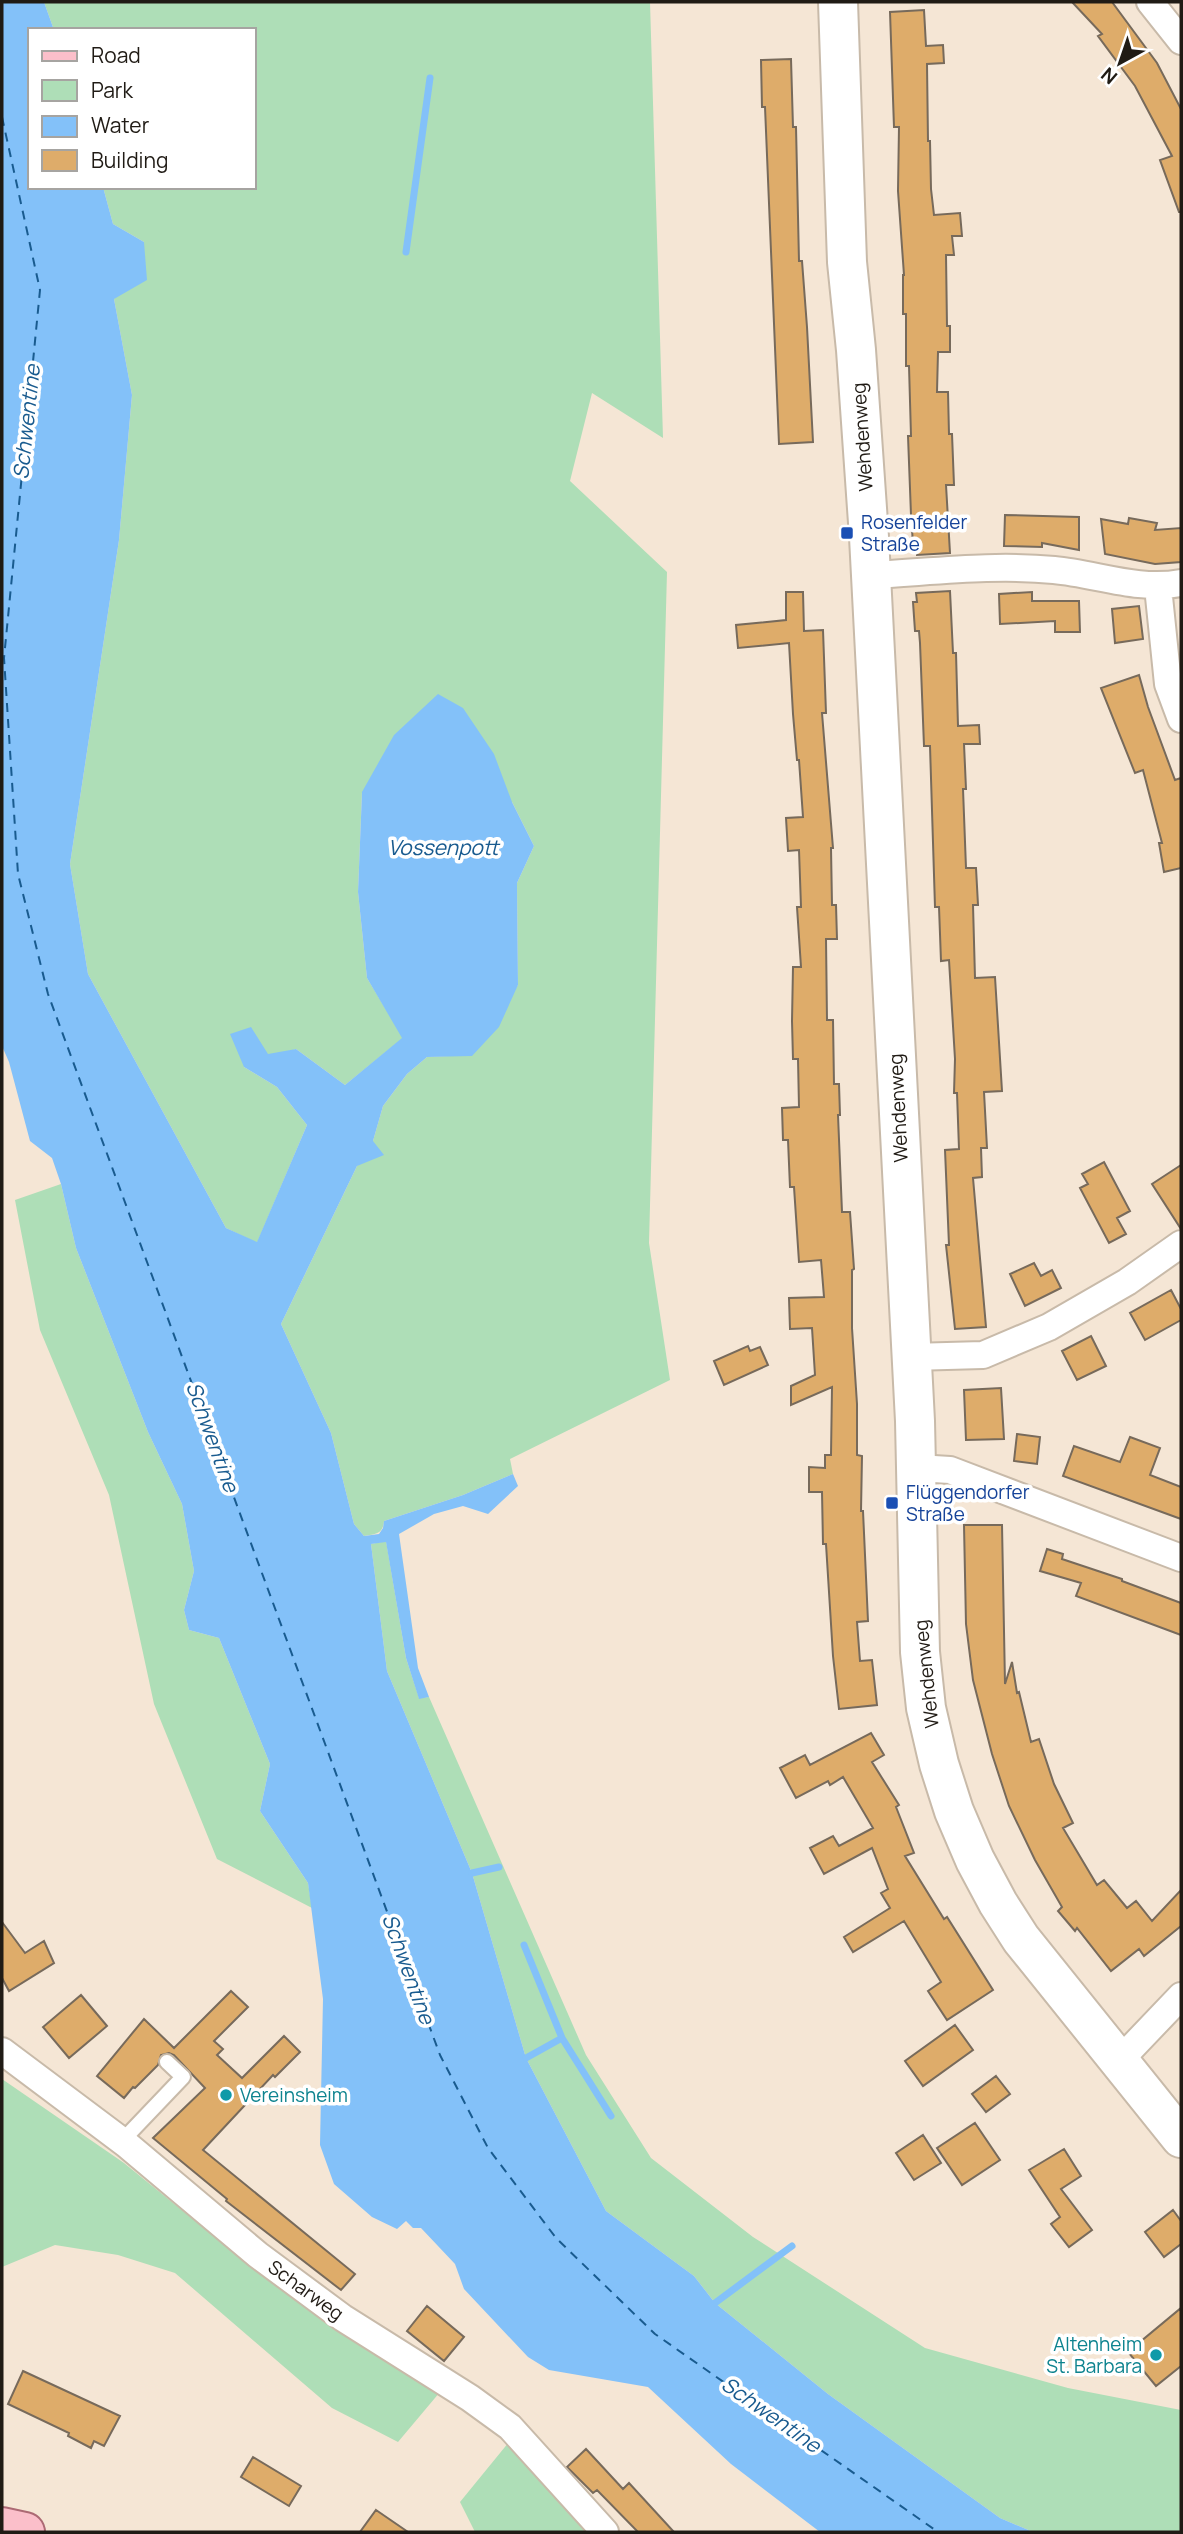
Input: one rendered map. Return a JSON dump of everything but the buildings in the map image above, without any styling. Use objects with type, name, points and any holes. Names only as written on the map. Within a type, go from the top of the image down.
[{"type":"main road","name":"Wehdenweg","points":[[838,2],[847,262],[860,401],[870,575],[917,1468],[920,1652],[926,1708],[939,1764],[954,1811],[975,1860],[998,1903],[1021,1939],[1181,2138]]},
{"type":"main road","points":[[2,2527],[24,2532]]},
{"type":"street","points":[[1150,2],[1181,41]]},
{"type":"street","points":[[870,575],[1000,569],[1053,570],[1170,585],[1168,684],[1181,719]]},
{"type":"street","points":[[911,1357],[983,1355],[1049,1327],[1127,1282],[1181,1244]]},
{"type":"street","points":[[917,1468],[950,1470],[1181,1558]]},
{"type":"street","points":[[1119,2061],[1181,1996]]},
{"type":"street","name":"Scharweg","points":[[2,2051],[122,2141],[258,2255],[322,2302],[510,2427],[605,2532]]},
{"type":"lane","points":[[122,2141],[183,2077],[167,2062]]},
{"type":"green space","points":[[44,2],[650,2],[663,438],[592,393],[570,481],[667,572],[649,1243],[670,1380],[510,1459],[513,1474],[463,1495],[384,1521],[380,1531],[372,1535],[364,1536],[354,1524],[331,1433],[281,1324],[357,1166],[373,1141],[383,1106],[407,1074],[427,1057],[472,1055],[518,985],[517,883],[534,846],[512,802],[362,792],[358,892],[367,978],[403,1038],[345,1085],[296,1049],[244,1067],[277,1087],[307,1125],[257,1243],[226,1228],[88,974],[70,864],[119,540],[132,395],[114,299],[144,242],[113,224],[104,189],[256,189],[256,28],[53,28]]},
{"type":"green space","points":[[61,1184],[76,1248],[148,1432],[182,1504],[194,1571],[184,1610],[189,1630],[219,1638],[270,1764],[260,1811],[308,1883],[312,1908],[217,1859],[154,1704],[109,1495],[40,1330],[15,1200]]},
{"type":"green space","points":[[386,1541],[406,1658],[419,1698],[429,1697],[586,2055],[651,2158],[753,2237],[925,2348],[1068,2388],[1181,2410],[1181,2532],[1033,2532],[1000,2518],[828,2394],[715,2303],[694,2276],[606,2211],[526,2058],[472,1873],[387,1671],[371,1544]]},
{"type":"green space","points":[[2,2079],[124,2163],[253,2268],[440,2392],[398,2442],[332,2408],[175,2273],[118,2255],[55,2245],[2,2267]]},
{"type":"green space","points":[[509,2442],[591,2532],[475,2532],[460,2502]]},
{"type":"water","points":[[2,2],[44,2],[53,28],[28,28],[28,189],[104,189],[113,224],[144,242],[147,280],[114,299],[132,395],[119,540],[70,864],[88,974],[226,1228],[257,1242],[307,1125],[277,1087],[244,1067],[230,1034],[251,1027],[268,1054],[296,1049],[345,1085],[402,1038],[367,978],[358,892],[362,792],[394,735],[438,694],[463,708],[494,754],[512,802],[534,846],[517,883],[518,985],[499,1027],[472,1056],[427,1057],[407,1074],[383,1106],[373,1141],[384,1155],[357,1166],[281,1324],[331,1433],[354,1524],[364,1536],[379,1534],[384,1521],[463,1495],[513,1474],[518,1486],[488,1514],[463,1506],[434,1514],[399,1534],[418,1668],[429,1697],[419,1699],[406,1658],[386,1542],[371,1544],[387,1671],[472,1873],[526,2058],[606,2211],[694,2276],[715,2303],[828,2394],[1000,2518],[1033,2532],[820,2532],[731,2464],[648,2387],[549,2370],[528,2357],[464,2289],[455,2264],[421,2228],[413,2228],[406,2221],[397,2229],[372,2217],[334,2184],[320,2145],[323,1999],[308,1883],[260,1811],[270,1764],[219,1638],[189,1630],[184,1610],[194,1571],[182,1504],[148,1432],[76,1248],[52,1158],[30,1141],[9,1062],[2,1046]]},
{"type":"waterway","points":[[406,252],[430,78]]},
{"type":"waterway","points":[[472,1873],[499,1867]]},
{"type":"waterway","points":[[524,1945],[562,2038],[611,2116]]},
{"type":"waterway","points":[[526,2058],[562,2038]]},
{"type":"waterway","points":[[715,2303],[792,2246]]},
{"type":"ferry route","points":[[2,117],[40,290],[4,658],[18,874],[48,994],[440,2055],[488,2148],[556,2238],[655,2334],[938,2532]]},
{"type":"place","name":"Rosenfelder Straße","points":[[847,533]]},
{"type":"place","name":"Flüggendorfer Straße","points":[[892,1503]]},
{"type":"place","name":"Vereinsheim","points":[[226,2095]]},
{"type":"place","name":"Altenheim St. Barbara","points":[[1156,2355]]},
{"type":"water label","name":"Schwentine","points":[[27,422]]},
{"type":"water label","name":"Vossenpott","points":[[443,848]]},
{"type":"water label","name":"Schwentine","points":[[212,1437]]},
{"type":"water label","name":"Schwentine","points":[[408,1969]]},
{"type":"water label","name":"Schwentine","points":[[771,2415]]}]
